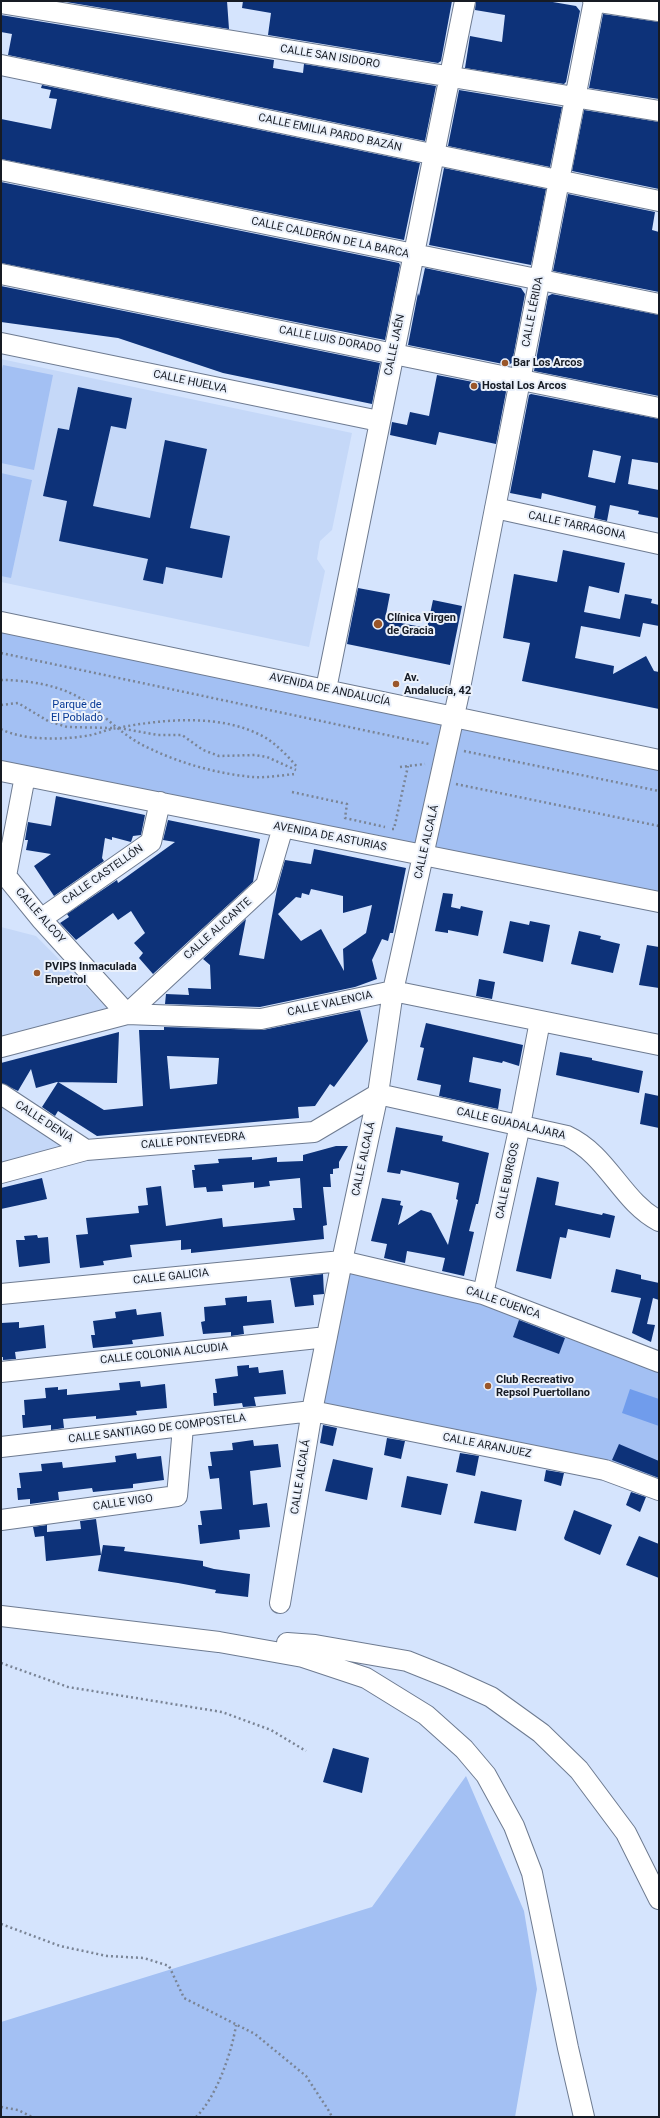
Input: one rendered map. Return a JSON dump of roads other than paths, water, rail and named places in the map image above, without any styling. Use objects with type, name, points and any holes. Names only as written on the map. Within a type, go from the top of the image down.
[{"type":"street","name":"CALLE JAÉN","points":[[326,689],[379,421],[450,77],[464,1]]},
{"type":"street","points":[[593,1],[659,11]]},
{"type":"street","name":"CALLE LÉRIDA","points":[[454,717],[576,98],[593,1]]},
{"type":"street","name":"CALLE SAN ISIDORO","points":[[1,3],[659,111]]},
{"type":"street","name":"CALLE EMILIA PARDO BAZÁN","points":[[1,66],[659,201]]},
{"type":"street","name":"CALLE CALDERÓN DE LA BARCA","points":[[1,170],[659,304]]},
{"type":"street","name":"CALLE LUIS DORADO","points":[[1,274],[520,378],[659,408]]},
{"type":"street","name":"CALLE HUELVA","points":[[1,343],[379,421]]},
{"type":"street","name":"CALLE TARRAGONA","points":[[495,508],[659,544]]},
{"type":"street","name":"AVENIDA DE ANDALUCÍA","points":[[1,622],[659,760]]},
{"type":"street","name":"CALLE ALCALÁ","points":[[280,1603],[312,1411],[342,1261],[378,1094],[393,991],[454,717]]},
{"type":"street","name":"AVENIDA DE ASTURIAS","points":[[1,771],[659,902]]},
{"type":"street","name":"CALLE ALCOY","points":[[25,776],[6,876],[42,919],[127,1014]]},
{"type":"street","name":"CALLE CASTELLÓN","points":[[42,919],[151,842],[160,802]]},
{"type":"street","name":"CALLE ALICANTE","points":[[127,1014],[165,977],[266,885],[283,827]]},
{"type":"street","name":"CALLE VALENCIA","points":[[1,1047],[127,1014],[261,1019],[393,991],[659,1045]]},
{"type":"street","name":"CALLE BURGOS","points":[[484,1294],[520,1125],[540,1021]]},
{"type":"street","name":"CALLE DENIA","points":[[1,1094],[86,1150]]},
{"type":"street","name":"CALLE GUADALAJARA","points":[[378,1094],[567,1136],[581,1142],[603,1162],[623,1190],[652,1218],[659,1221]]},
{"type":"street","name":"CALLE PONTEVEDRA","points":[[1,1173],[86,1150],[314,1132],[378,1094]]},
{"type":"street","name":"CALLE GALICIA","points":[[1,1294],[342,1261]]},
{"type":"street","name":"CALLE CUENCA","points":[[342,1261],[484,1294],[659,1362]]},
{"type":"street","name":"CALLE COLONIA ALCUDIA","points":[[1,1372],[327,1336]]},
{"type":"street","name":"CALLE SANTIAGO DE COMPOSTELA","points":[[1,1447],[312,1411]]},
{"type":"street","name":"CALLE ARANJUEZ","points":[[312,1411],[605,1470],[659,1490]]},
{"type":"street","name":"CALLE VIGO","points":[[1,1520],[177,1496],[182,1427]]},
{"type":"street","points":[[1,1616],[219,1642],[304,1657],[366,1678],[426,1715],[464,1749],[486,1775],[514,1826],[532,1873],[566,2041],[584,2117]]},
{"type":"street","points":[[219,1642],[263,1641],[315,1645],[407,1661],[447,1676],[491,1698],[542,1733],[579,1770],[626,1833],[659,1899]]},
{"type":"place","name":"Bar Los Arcos","points":[[505,363]]},
{"type":"place","name":"Hostal Los Arcos","points":[[474,386]]},
{"type":"place","name":"Clínica Virgen de Gracia","points":[[378,624]]},
{"type":"place","name":"Av. Andalucía, 42","points":[[396,684]]},
{"type":"place","name":"PVIPS Inmaculada Enpetrol","points":[[37,973]]},
{"type":"place","name":"Club Recreativo Repsol Puertollano","points":[[488,1386]]},
{"type":"park label","name":"Parque de El Poblado","points":[[77,711]]}]
